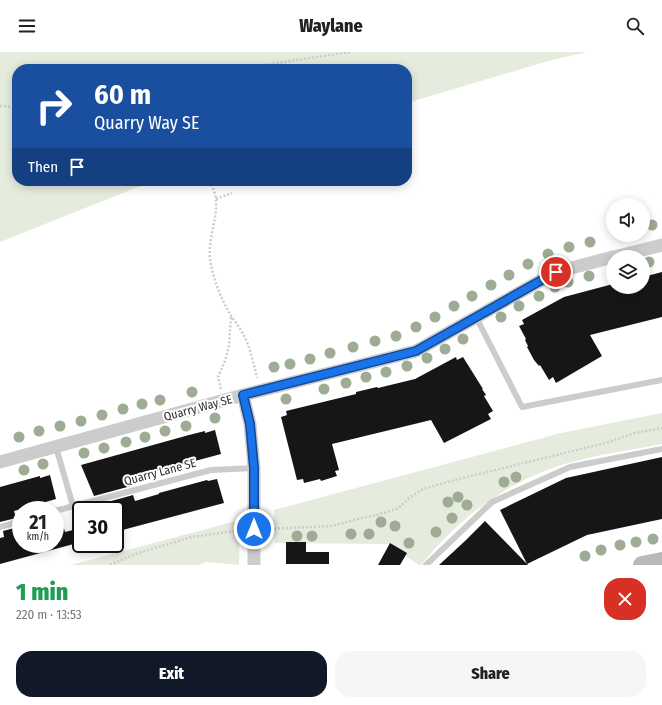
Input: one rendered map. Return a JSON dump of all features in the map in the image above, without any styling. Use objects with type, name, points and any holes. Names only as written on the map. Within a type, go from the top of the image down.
[{"type":"street","name":"Quarry Way SE","points":[[642,250],[662,245]]},
{"type":"street","name":"Quarry Way SE","points":[[0,462],[261,390],[416,351],[556,272],[606,259]]},
{"type":"street","points":[[243,395],[250,424],[254,468],[254,565]]},
{"type":"street","points":[[642,565],[662,561]]},
{"type":"lane","points":[[476,317],[522,407],[662,380]]},
{"type":"lane","points":[[56,447],[72,503]]},
{"type":"lane","points":[[426,565],[492,502],[570,467],[662,449]]},
{"type":"lane","name":"Quarry Lane SE","points":[[92,501],[211,470],[254,468]]},
{"type":"lane","points":[[0,527],[12,524]]},
{"type":"path","points":[[270,64],[350,52]]},
{"type":"path","points":[[0,106],[12,107]]},
{"type":"path","points":[[212,186],[216,199],[216,216],[210,243],[210,257],[213,273],[219,294],[248,345],[261,390]]},
{"type":"path","points":[[216,199],[232,193]]},
{"type":"path","points":[[224,400],[218,377],[225,361],[229,346],[231,316]]},
{"type":"path","points":[[110,565],[138,553],[192,537],[241,530],[332,526],[377,515],[399,508],[409,498],[423,489],[605,443],[635,433],[662,428]]},
{"type":"shaded area","points":[[0,52],[587,52],[548,61],[412,102],[412,64],[12,64],[12,186],[140,186],[0,242]]},
{"type":"shaded area","points":[[662,413],[662,444],[587,458],[562,465],[516,484],[475,511],[456,527],[421,565],[388,544],[275,543],[274,510],[561,433]]},
{"type":"shaded area","points":[[240,520],[239,565],[207,562],[198,565],[71,565],[116,553],[124,553],[124,551]]},
{"type":"building","points":[[662,272],[662,317],[590,335],[602,356],[556,383],[553,377],[549,380],[540,365],[539,366],[534,360],[527,347],[526,339],[519,326],[524,324],[522,320],[564,297],[606,286],[606,294],[650,294],[650,275]]},
{"type":"building","points":[[456,357],[457,360],[463,357],[483,389],[486,395],[484,396],[493,411],[488,414],[491,419],[444,443],[431,420],[332,444],[339,470],[335,471],[337,476],[321,481],[320,479],[304,483],[303,479],[297,480],[281,417],[287,415],[286,411],[356,394],[356,392],[415,379]]},
{"type":"building","points":[[215,430],[221,454],[129,479],[131,486],[94,496],[81,465],[189,435]]},
{"type":"building","points":[[662,457],[662,519],[587,535],[527,564],[500,510],[566,478]]},
{"type":"building","points":[[50,475],[56,499],[49,501],[12,501],[12,519],[0,522],[0,487],[40,476],[40,478]]},
{"type":"building","points":[[217,479],[224,503],[124,530],[124,501],[111,501],[133,495],[135,501],[159,493],[207,480]]},
{"type":"building","points":[[485,521],[528,565],[439,565],[465,541]]},
{"type":"building","points":[[64,528],[65,532],[72,530],[72,544],[64,547]]},
{"type":"building","points":[[12,529],[12,553],[40,553],[0,564],[0,538],[4,537],[3,531]]},
{"type":"building","points":[[286,542],[306,542],[306,552],[329,552],[329,564],[286,564]]},
{"type":"building","points":[[390,543],[407,553],[400,565],[378,565]]},
{"type":"route","points":[[254,529],[254,468],[250,424],[243,395],[416,351],[556,272]]}]
